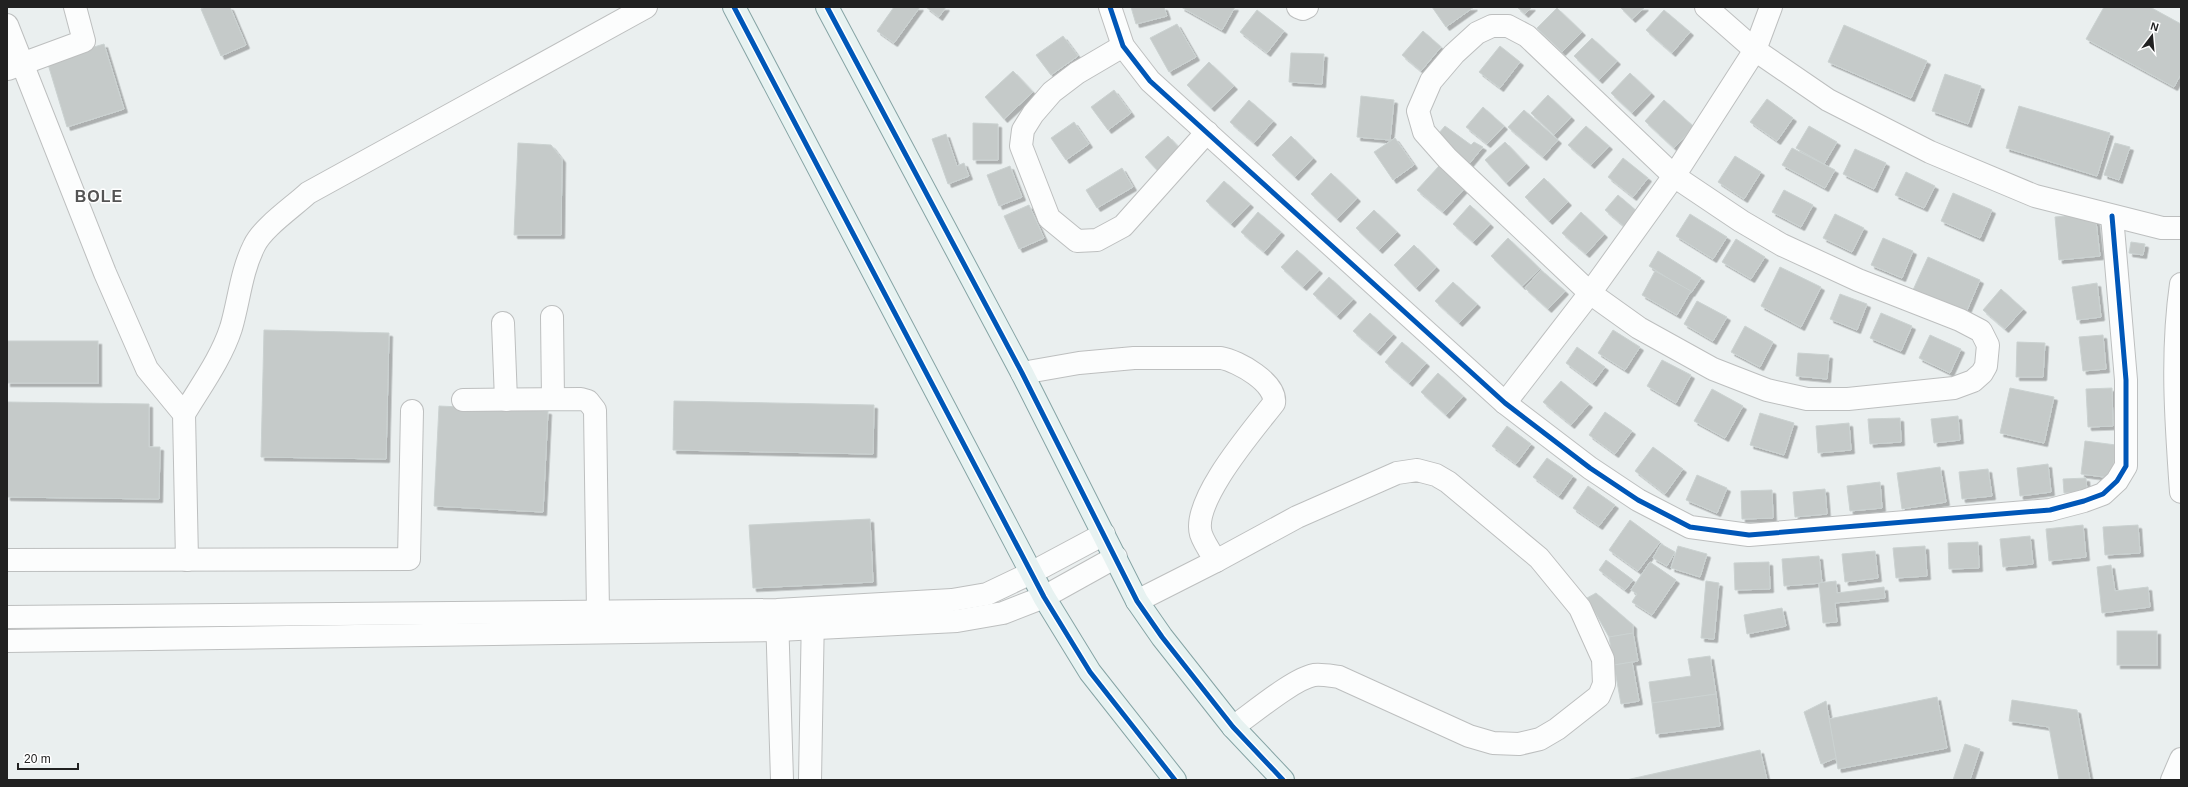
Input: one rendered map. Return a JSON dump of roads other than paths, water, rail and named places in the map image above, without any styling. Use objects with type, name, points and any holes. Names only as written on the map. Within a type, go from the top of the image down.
[{"type":"main road","points":[[734,7],[1044,597],[1090,672],[1175,780]]},
{"type":"main road","points":[[827,7],[1022,374],[1138,601],[1162,637],[1233,727],[1283,780]]},
{"type":"street","points":[[14,66],[84,41],[75,7]]},
{"type":"street","points":[[187,560],[184,414],[221,351],[231,329],[243,278],[254,245],[268,228],[308,193],[646,7]]},
{"type":"street","points":[[1110,7],[1123,46],[1150,81],[1505,403],[1590,468],[1638,500],[1690,527],[1749,534],[2050,510],[2084,501],[2103,494],[2117,481],[2126,466],[2126,380],[2112,216]]},
{"type":"street","points":[[1298,7],[1303,9],[1307,7]]},
{"type":"street","points":[[1706,7],[1755,50],[1828,100],[1930,152],[2035,196],[2162,228],[2181,228]]},
{"type":"street","points":[[1505,403],[1590,293],[1674,176],[1755,50],[1771,7]]},
{"type":"street","points":[[7,26],[14,66],[147,369],[184,414]]},
{"type":"street","points":[[1492,26],[1508,26],[1527,36],[1674,176],[1782,246],[1858,280],[1960,320],[1981,331],[1988,345],[1986,366],[1982,373],[1973,381],[1954,388],[1848,399],[1807,399],[1767,390],[1713,369],[1639,328],[1590,293],[1447,158],[1424,132],[1418,111],[1431,81],[1454,54],[1477,32],[1492,26]]},
{"type":"street","points":[[1123,46],[1077,73],[1052,92],[1033,114],[1023,130],[1021,146],[1048,218],[1077,241],[1097,240],[1123,226],[1207,132]]},
{"type":"street","points":[[2181,284],[2175,351],[2175,388],[2181,492]]},
{"type":"street","points":[[552,318],[553,399]]},
{"type":"street","points":[[502,323],[506,400]]},
{"type":"street","points":[[1022,374],[1079,363],[1134,358],[1221,358],[1231,360],[1244,366],[1262,380],[1272,390],[1275,397],[1274,402],[1211,489],[1200,514],[1201,534],[1216,561]]},
{"type":"street","points":[[463,400],[581,399],[588,401],[595,410],[598,612]]},
{"type":"street","points":[[7,560],[409,559],[412,411]]},
{"type":"street","points":[[1138,601],[1216,561],[1297,516],[1397,474],[1417,470],[1436,475],[1448,482],[1539,558],[1580,608],[1603,659],[1604,684],[1599,696],[1557,729],[1540,739],[1519,744],[1493,743],[1469,736],[1339,677],[1324,675],[1314,675],[1297,683],[1233,727]]},
{"type":"street","points":[[7,641],[813,618],[987,594],[1031,573],[1104,534]]},
{"type":"street","points":[[813,618],[957,621],[1003,613],[1044,597],[1116,557]]},
{"type":"street","points":[[7,617],[598,612],[777,620]]},
{"type":"street","points":[[810,780],[813,618]]},
{"type":"street","points":[[777,620],[782,780]]},
{"type":"street","points":[[2172,780],[2181,759]]},
{"type":"district","name":"BOLE","points":[[99,196]]}]
